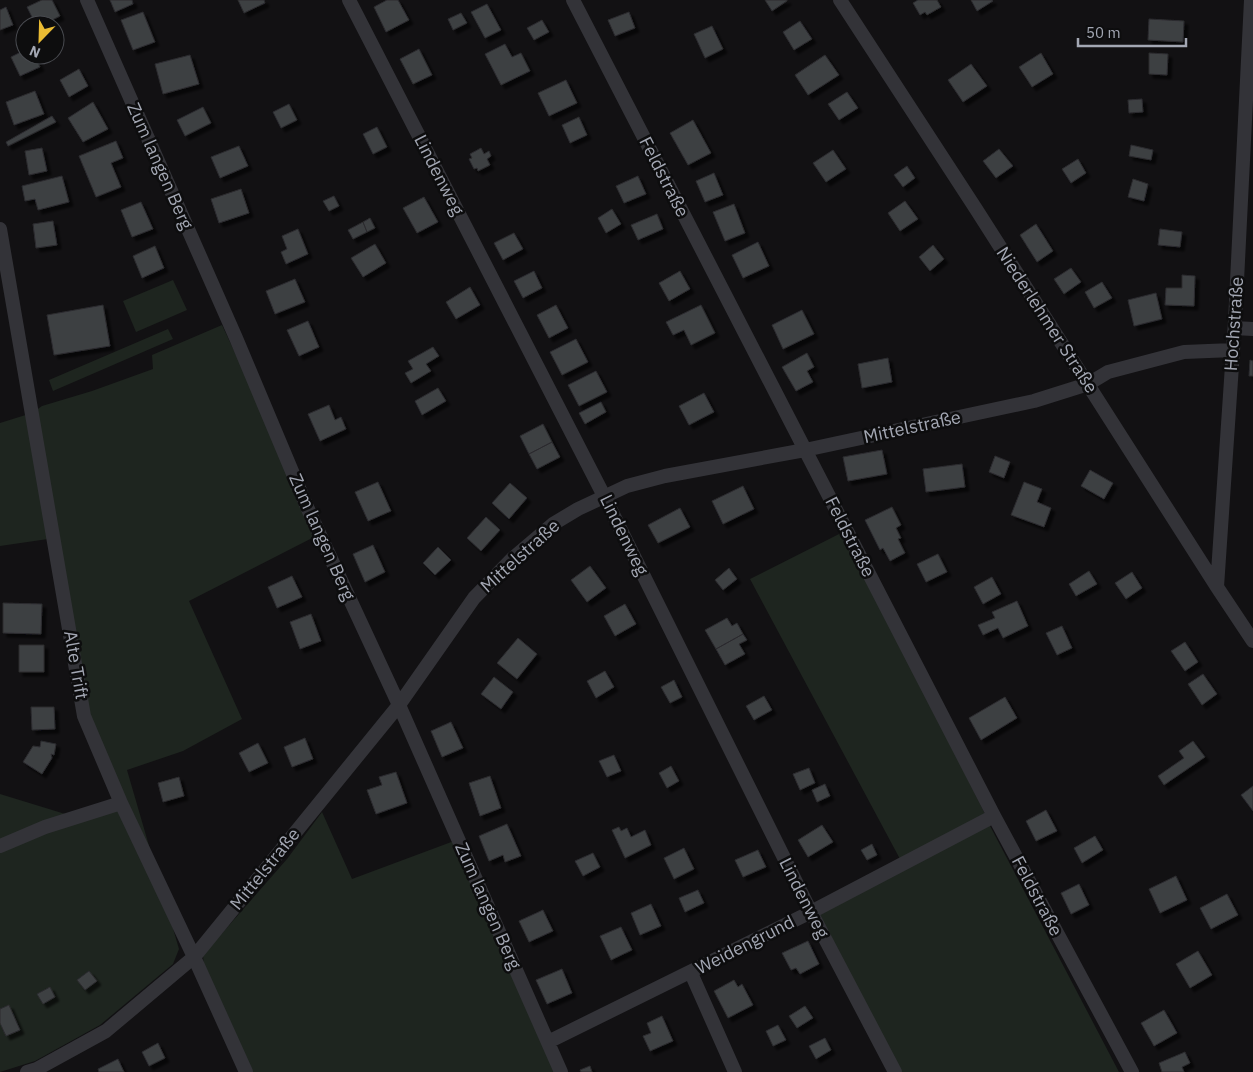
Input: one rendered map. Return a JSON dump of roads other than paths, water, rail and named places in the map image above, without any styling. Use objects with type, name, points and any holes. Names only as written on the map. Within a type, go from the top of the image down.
[{"type":"street","name":"Zum langen Berg","points":[[87,0],[236,338],[307,507],[399,705],[561,1072]]},
{"type":"street","name":"Lindenweg","points":[[349,0],[604,496],[811,912],[895,1072]]},
{"type":"street","name":"Feldstraße","points":[[573,0],[994,816],[1132,1072]]},
{"type":"street","name":"Niederlehmer Straße","points":[[840,0],[1253,641]]},
{"type":"street","name":"Hochstraße","points":[[1217,587],[1235,328],[1252,0]]},
{"type":"street","name":"Alte Trift","points":[[0,229],[84,716],[121,803],[246,1072]]},
{"type":"street","points":[[1235,328],[1253,329]]},
{"type":"street","name":"Mittelstraße","points":[[27,1072],[37,1069],[106,1031],[194,957],[399,705],[474,598],[513,558],[554,524],[604,496],[627,486],[665,476],[805,450],[1034,402],[1088,384],[1108,372],[1184,352],[1233,350]]},
{"type":"street","points":[[0,846],[45,827],[121,803]]},
{"type":"street","name":"Weidengrund","points":[[548,1042],[691,973],[994,816]]},
{"type":"street","points":[[691,973],[735,1072]]}]
